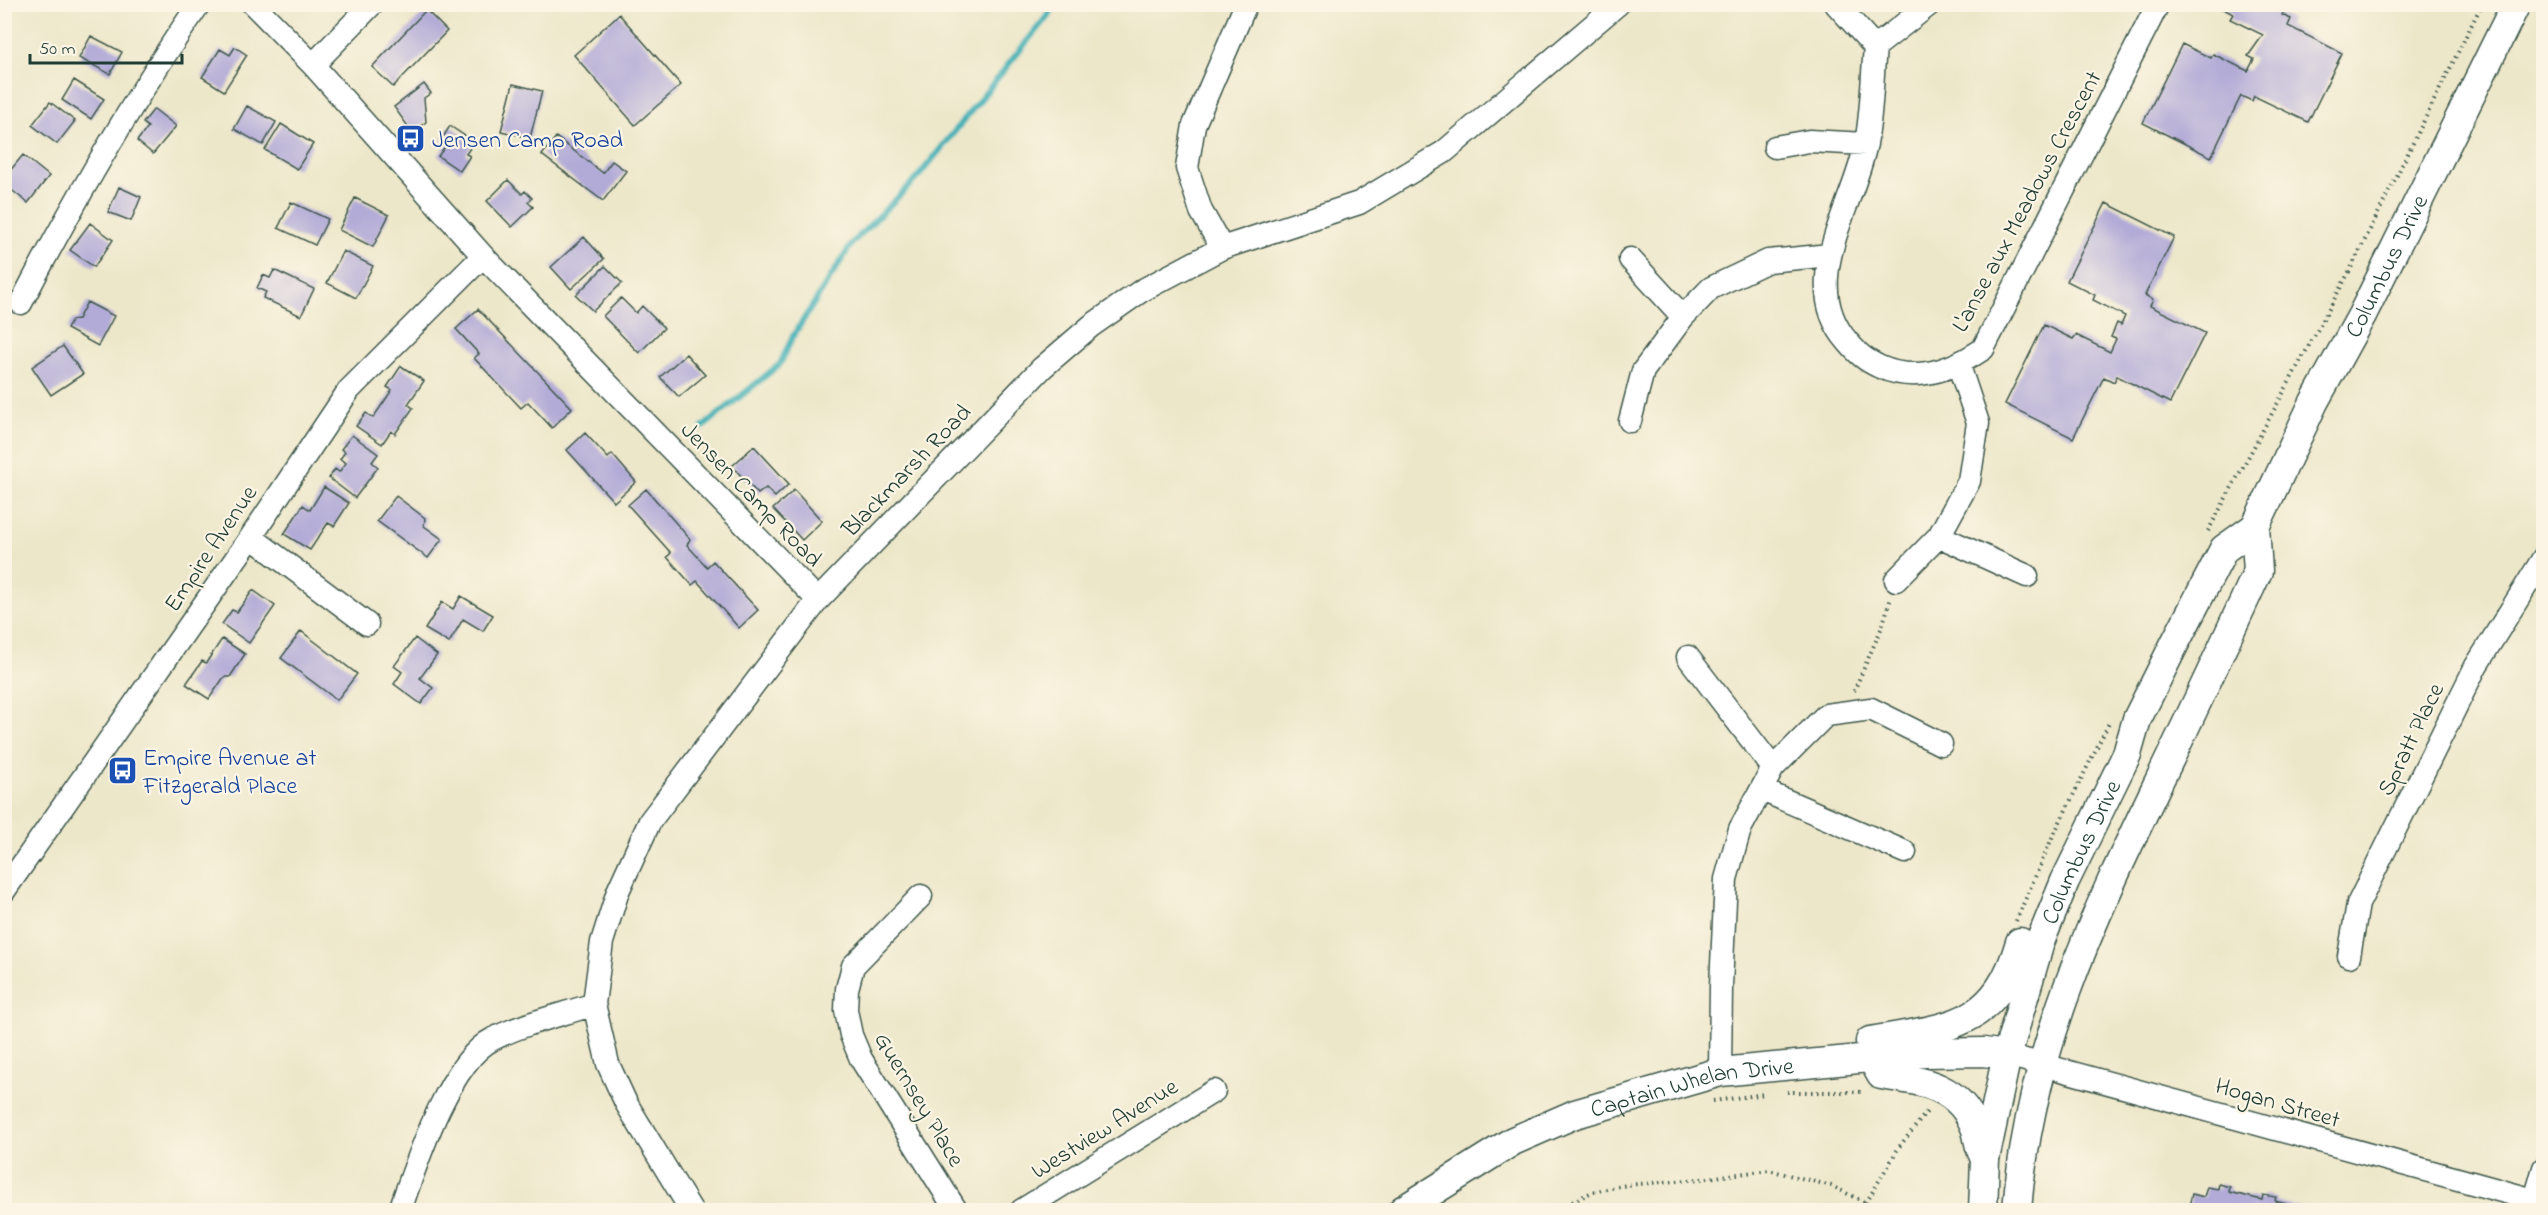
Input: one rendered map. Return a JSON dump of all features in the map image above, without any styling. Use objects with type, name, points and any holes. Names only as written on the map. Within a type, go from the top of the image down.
[{"type":"main road","name":"Columbus Drive","points":[[2017,1210],[2021,1160],[2043,1063],[2069,980],[2089,928],[2258,571],[2255,527],[2314,402],[2362,315],[2516,4]]},
{"type":"main road","name":"Columbus Drive","points":[[1983,1210],[1985,1159],[2007,1055],[2040,942],[2075,859],[2127,754],[2137,719],[2224,549],[2255,527]]},
{"type":"main road","points":[[1812,1063],[1838,1047],[1955,1025],[1989,1005],[2006,981],[2047,877],[2075,859]]},
{"type":"main road","name":"Captain Whelan Drive","points":[[1402,1210],[1513,1141],[1575,1114],[1720,1072],[1871,1057],[1984,1052],[2007,1055]]},
{"type":"main road","points":[[1871,1057],[1881,1075],[1924,1081],[1953,1094],[1975,1128],[1978,1148],[1985,1159]]},
{"type":"street","points":[[21,303],[70,209],[167,50],[199,4]]},
{"type":"street","name":"Jensen Camp Road","points":[[253,4],[313,65],[483,256],[819,600]]},
{"type":"street","points":[[313,65],[372,4]]},
{"type":"street","points":[[1222,248],[1200,212],[1187,168],[1194,125],[1246,4]]},
{"type":"street","name":"Blackmarsh Road","points":[[691,1210],[626,1103],[608,1065],[594,1004],[602,942],[618,891],[650,821],[819,600],[1042,368],[1091,326],[1141,291],[1222,248],[1359,203],[1444,152],[1590,13],[1618,4]]},
{"type":"street","points":[[1836,4],[1875,47],[1930,4]]},
{"type":"street","name":"L'anse aux Meadows Crescent","points":[[1875,47],[1866,144],[1830,255],[1828,308],[1836,329],[1863,359],[1890,371],[1920,374],[1959,366],[1983,349],[2158,4]]},
{"type":"street","points":[[1775,147],[1809,141],[1866,144]]},
{"type":"street","points":[[1630,421],[1643,370],[1683,317],[1711,288],[1768,261],[1830,255]]},
{"type":"street","name":"Empire Avenue","points":[[4,891],[251,537],[349,390],[483,256]]},
{"type":"street","points":[[1630,259],[1683,317]]},
{"type":"street","points":[[1896,580],[1939,536],[1969,480],[1978,423],[1959,366]]},
{"type":"street","points":[[1939,536],[2027,576]]},
{"type":"street","points":[[251,537],[367,624]]},
{"type":"street","name":"Spratt Place","points":[[2349,957],[2358,904],[2476,666],[2544,557]]},
{"type":"street","points":[[1688,657],[1773,768]]},
{"type":"street","points":[[1720,1072],[1726,879],[1740,829],[1773,768],[1826,715],[1871,709],[1941,744]]},
{"type":"street","points":[[1762,790],[1905,852]]},
{"type":"street","name":"Guernsey Place","points":[[921,896],[853,966],[847,989],[846,1010],[850,1035],[861,1059],[957,1210]]},
{"type":"street","points":[[400,1210],[438,1111],[454,1081],[475,1052],[493,1039],[594,1004]]},
{"type":"street","name":"Hogan Street","points":[[2007,1055],[2043,1063],[2533,1205]]},
{"type":"street","name":"Westview Avenue","points":[[1022,1210],[1214,1091]]},
{"type":"street","points":[[2533,1205],[2544,1168]]},
{"type":"path","points":[[2207,532],[2348,274],[2481,4]]},
{"type":"path","points":[[1826,715],[1855,690],[1882,627],[1896,580]]},
{"type":"path","points":[[2012,930],[2052,838],[2110,720]]},
{"type":"path","points":[[1782,1092],[1875,1092]]},
{"type":"path","points":[[1710,1102],[1772,1093]]},
{"type":"path","points":[[1866,1203],[1911,1128],[1931,1107]]},
{"type":"path","points":[[1556,1210],[1592,1192],[1628,1185],[1769,1170],[1832,1186],[1866,1203],[1873,1210]]},
{"type":"building","points":[[2214,4],[2287,4],[2282,15],[2291,19],[2288,26],[2342,53],[2308,122],[2254,96],[2252,101],[2241,96],[2211,157],[2143,123],[2182,44],[2211,58],[2213,54],[2248,71],[2254,59],[2248,56],[2263,35],[2230,19],[2233,14]]},
{"type":"building","points":[[426,10],[447,31],[393,87],[372,67]]},
{"type":"building","points":[[619,14],[681,85],[635,125],[574,55]]},
{"type":"building","points":[[91,36],[122,52],[110,74],[79,58]]},
{"type":"building","points":[[235,47],[247,55],[224,91],[202,77],[220,49],[230,55]]},
{"type":"building","points":[[74,80],[104,99],[91,119],[62,100]]},
{"type":"building","points":[[424,84],[431,93],[424,98],[426,122],[412,132],[394,107]]},
{"type":"building","points":[[513,84],[542,91],[530,138],[501,131]]},
{"type":"building","points":[[50,102],[75,121],[57,144],[32,125]]},
{"type":"building","points":[[247,106],[276,122],[263,145],[234,129]]},
{"type":"building","points":[[154,109],[176,126],[153,154],[137,141],[148,127],[143,123]]},
{"type":"building","points":[[281,124],[313,144],[297,169],[265,150]]},
{"type":"building","points":[[450,126],[474,142],[466,154],[470,156],[460,171],[438,156],[447,144],[441,140]]},
{"type":"building","points":[[556,137],[603,173],[612,161],[626,171],[603,201],[542,155]]},
{"type":"building","points":[[23,155],[49,176],[28,203],[4,184],[4,178]]},
{"type":"building","points":[[508,180],[522,194],[525,191],[532,198],[528,202],[533,207],[512,227],[487,201]]},
{"type":"building","points":[[119,187],[141,197],[131,221],[108,212]]},
{"type":"building","points":[[355,198],[389,215],[373,247],[339,230]]},
{"type":"building","points":[[291,202],[328,219],[315,245],[278,228]]},
{"type":"building","points":[[2106,203],[2174,237],[2145,295],[2153,300],[2150,306],[2205,333],[2170,403],[2117,376],[2114,382],[2104,377],[2073,438],[2005,404],[2044,325],[2073,339],[2076,335],[2110,352],[2116,339],[2111,337],[2117,323],[2121,325],[2125,316],[2093,300],[2095,295],[2067,281]]},
{"type":"building","points":[[90,223],[113,240],[94,267],[70,250]]},
{"type":"building","points":[[584,237],[604,259],[571,289],[551,267]]},
{"type":"building","points":[[343,251],[373,266],[356,298],[327,283]]},
{"type":"building","points":[[605,266],[622,283],[593,311],[576,295]]},
{"type":"building","points":[[274,270],[314,289],[301,316],[263,298],[266,292],[257,288],[263,275],[270,278]]},
{"type":"building","points":[[621,298],[636,313],[642,306],[664,328],[639,353],[603,316]]},
{"type":"building","points":[[87,302],[114,316],[98,346],[67,329],[72,320],[78,319]]},
{"type":"building","points":[[478,309],[572,408],[552,428],[528,402],[521,408],[474,358],[479,354],[456,329]]},
{"type":"building","points":[[63,346],[83,374],[51,395],[32,367]]},
{"type":"building","points":[[686,354],[705,375],[679,397],[660,377]]},
{"type":"building","points":[[401,366],[424,381],[408,404],[413,408],[395,434],[391,431],[382,444],[356,426],[366,413],[373,418],[392,390],[387,387]]},
{"type":"building","points":[[585,433],[608,458],[612,454],[636,482],[614,502],[567,450]]},
{"type":"building","points":[[352,435],[378,454],[372,462],[378,467],[355,498],[329,478],[335,469],[339,472],[346,463],[340,459],[345,452],[341,449]]},
{"type":"building","points":[[754,446],[789,484],[775,497],[766,488],[758,494],[732,466]]},
{"type":"building","points":[[324,487],[349,503],[334,526],[328,523],[310,550],[284,534],[303,505],[310,510]]},
{"type":"building","points":[[646,489],[690,539],[687,545],[707,567],[713,561],[758,610],[739,628],[697,581],[692,585],[667,557],[671,553],[628,505]]},
{"type":"building","points":[[794,490],[822,521],[802,540],[773,509]]},
{"type":"building","points":[[396,496],[425,518],[424,526],[442,539],[428,558],[377,521]]},
{"type":"building","points":[[253,590],[275,606],[249,643],[222,624],[232,610],[237,612]]},
{"type":"building","points":[[461,596],[493,615],[483,631],[463,619],[449,643],[425,629],[442,602],[453,609]]},
{"type":"building","points":[[301,631],[357,674],[337,700],[281,658]]},
{"type":"building","points":[[415,638],[437,655],[420,678],[433,688],[421,704],[394,684],[402,672],[394,666]]},
{"type":"building","points":[[222,639],[245,654],[230,677],[224,677],[209,699],[186,684],[202,661],[206,663]]},
{"type":"building","points":[[2219,1184],[2230,1187],[2229,1192],[2262,1200],[2263,1195],[2276,1197],[2275,1201],[2311,1210],[2188,1210],[2192,1194],[2204,1197],[2207,1187],[2218,1189]]},
{"type":"waterway","points":[[703,427],[780,364],[793,336],[853,242],[918,177],[1057,4]]},
{"type":"place","name":"Jensen Camp Road","points":[[411,139]]},
{"type":"place","name":"Empire Avenue at Fitzgerald Place","points":[[122,771]]}]
